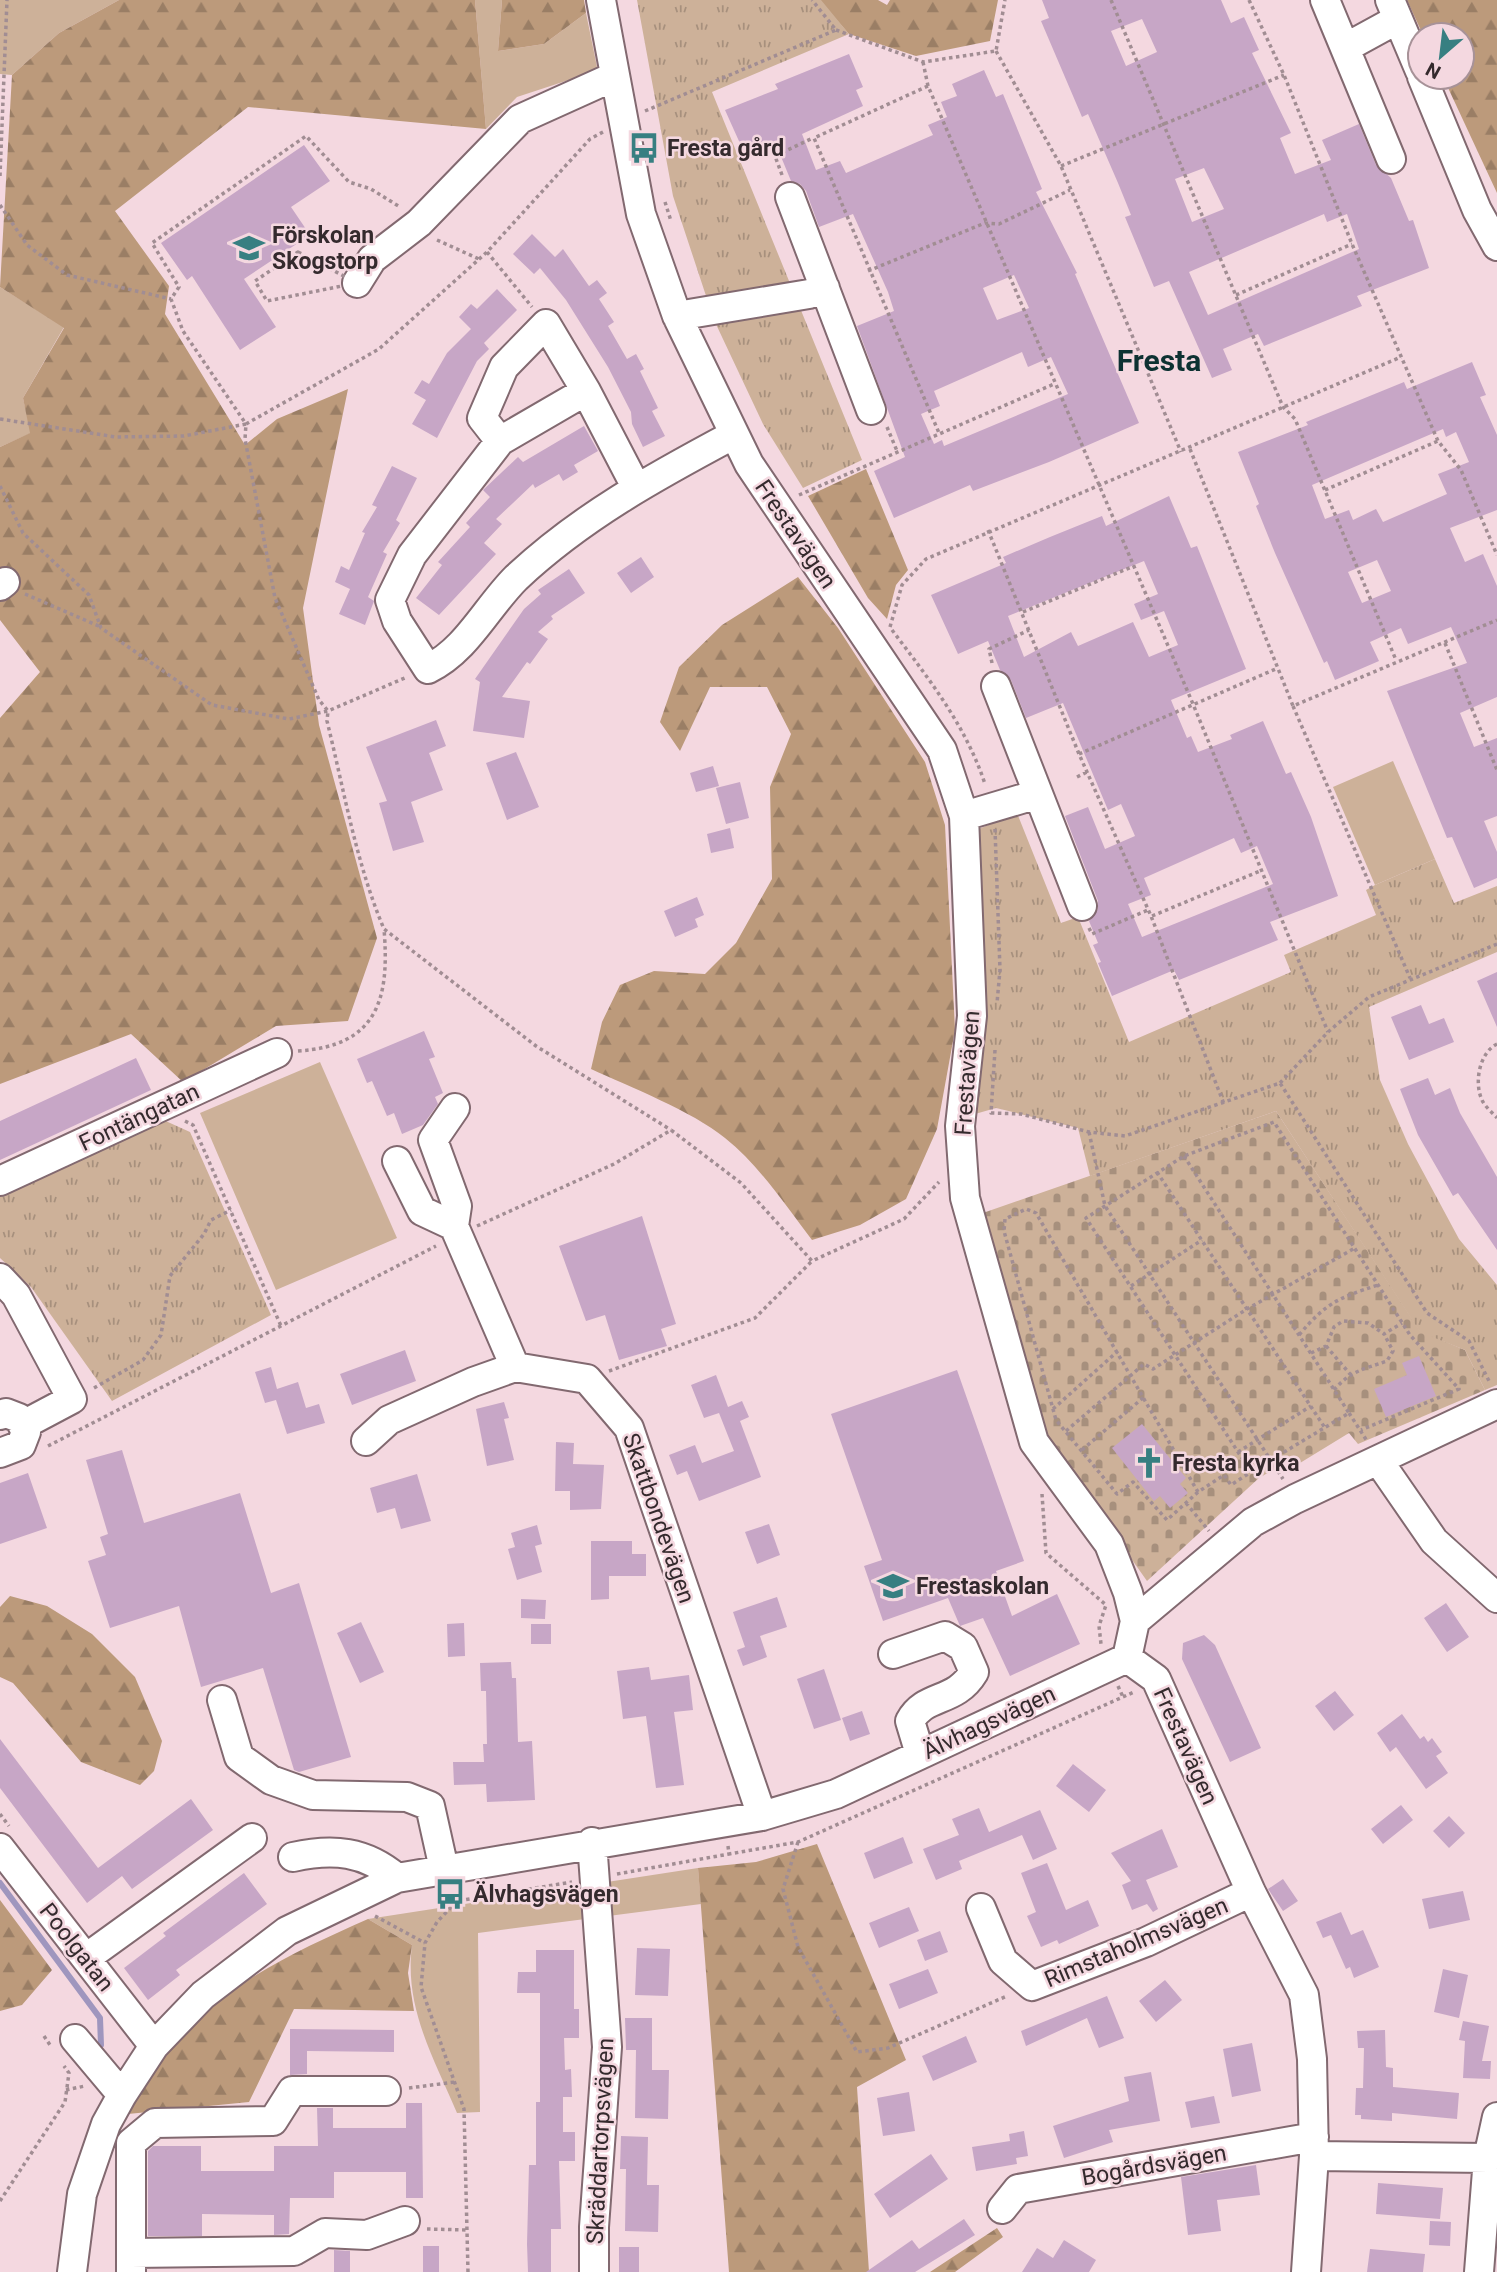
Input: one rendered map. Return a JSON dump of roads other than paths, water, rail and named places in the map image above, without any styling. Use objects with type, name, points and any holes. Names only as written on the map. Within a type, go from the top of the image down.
[{"type":"street","name":"Frestavägen","points":[[601,0],[640,214],[677,316],[733,435],[811,560],[942,750],[964,816],[972,1016],[960,1126],[965,1198],[1034,1442],[1109,1544],[1128,1593],[1135,1621],[1126,1658],[1156,1679],[1251,1892],[1304,1995],[1312,2059],[1314,2146],[1306,2272]]},
{"type":"street","points":[[1325,0],[1391,159]]},
{"type":"street","points":[[1345,48],[1394,10],[1406,38]]},
{"type":"street","points":[[357,283],[372,259],[419,223],[520,119],[613,77]]},
{"type":"street","points":[[1428,91],[1477,210],[1497,246]]},
{"type":"street","points":[[790,197],[871,410]]},
{"type":"street","points":[[677,316],[809,294],[825,288]]},
{"type":"street","points":[[500,442],[482,418],[505,367],[546,324],[586,391],[636,487]]},
{"type":"street","points":[[586,391],[500,442],[411,555],[390,600],[397,621],[428,669],[448,659],[515,579],[577,528],[636,487],[733,435]]},
{"type":"street","points":[[996,686],[1082,906]]},
{"type":"street","points":[[964,816],[1038,794]]},
{"type":"street","name":"Fontängatan","points":[[0,1181],[277,1053]]},
{"type":"street","points":[[366,1441],[389,1420],[473,1382],[515,1367],[455,1230],[457,1206],[433,1140],[455,1108]]},
{"type":"street","points":[[397,1161],[422,1211],[455,1230]]},
{"type":"street","points":[[0,1278],[16,1295],[72,1399],[12,1420]]},
{"type":"street","name":"Skattbondevägen","points":[[515,1367],[587,1379],[629,1428],[762,1816]]},
{"type":"street","points":[[1135,1621],[1252,1522],[1497,1404]]},
{"type":"street","points":[[0,1452],[21,1445],[26,1432],[12,1420]]},
{"type":"street","points":[[1378,1460],[1434,1541],[1497,1598]]},
{"type":"street","points":[[893,1654],[945,1636],[963,1647],[974,1672],[965,1688],[916,1709],[910,1721],[920,1754]]},
{"type":"street","name":"Älvhagsvägen","points":[[72,2272],[82,2194],[106,2124],[122,2095],[154,2046],[203,1995],[287,1931],[397,1878],[592,1842],[762,1816],[836,1794],[1126,1658]]},
{"type":"street","points":[[222,1700],[239,1757],[271,1780],[313,1795],[407,1797],[430,1806],[444,1870]]},
{"type":"street","points":[[86,1958],[252,1838]]},
{"type":"street","name":"Skräddartorpsvägen","points":[[592,1842],[607,2047],[594,2227],[594,2272]]},
{"type":"street","name":"Poolgatan","points":[[0,1848],[154,2046]]},
{"type":"street","points":[[293,1857],[321,1851],[351,1853],[380,1864],[397,1878]]},
{"type":"street","name":"Rimstaholmsvägen","points":[[981,1908],[1003,1961],[1032,1986],[1146,1942],[1251,1892]]},
{"type":"street","points":[[65,2052],[122,2095]]},
{"type":"street","points":[[386,2091],[292,2091],[273,2121],[155,2123],[131,2143],[131,2263],[295,2251],[325,2233],[367,2235],[405,2221]]},
{"type":"street","points":[[1479,2272],[1488,2158],[1497,2117]]},
{"type":"street","name":"Bogårdsvägen","points":[[1002,2208],[1018,2189],[1314,2146],[1488,2158]]},
{"type":"waterway","points":[[0,1883],[100,2018],[101,2045]]},
{"type":"place","name":"Fresta gård","points":[[644,148]]},
{"type":"place","name":"Förskolan Skogstorp","points":[[249,248]]},
{"type":"place","name":"Fresta kyrka","points":[[1149,1463]]},
{"type":"place","name":"Frestaskolan","points":[[893,1586]]},
{"type":"place","name":"Älvhagsvägen","points":[[450,1894]]},
{"type":"district","name":"Fresta","points":[[1159,361]]}]
